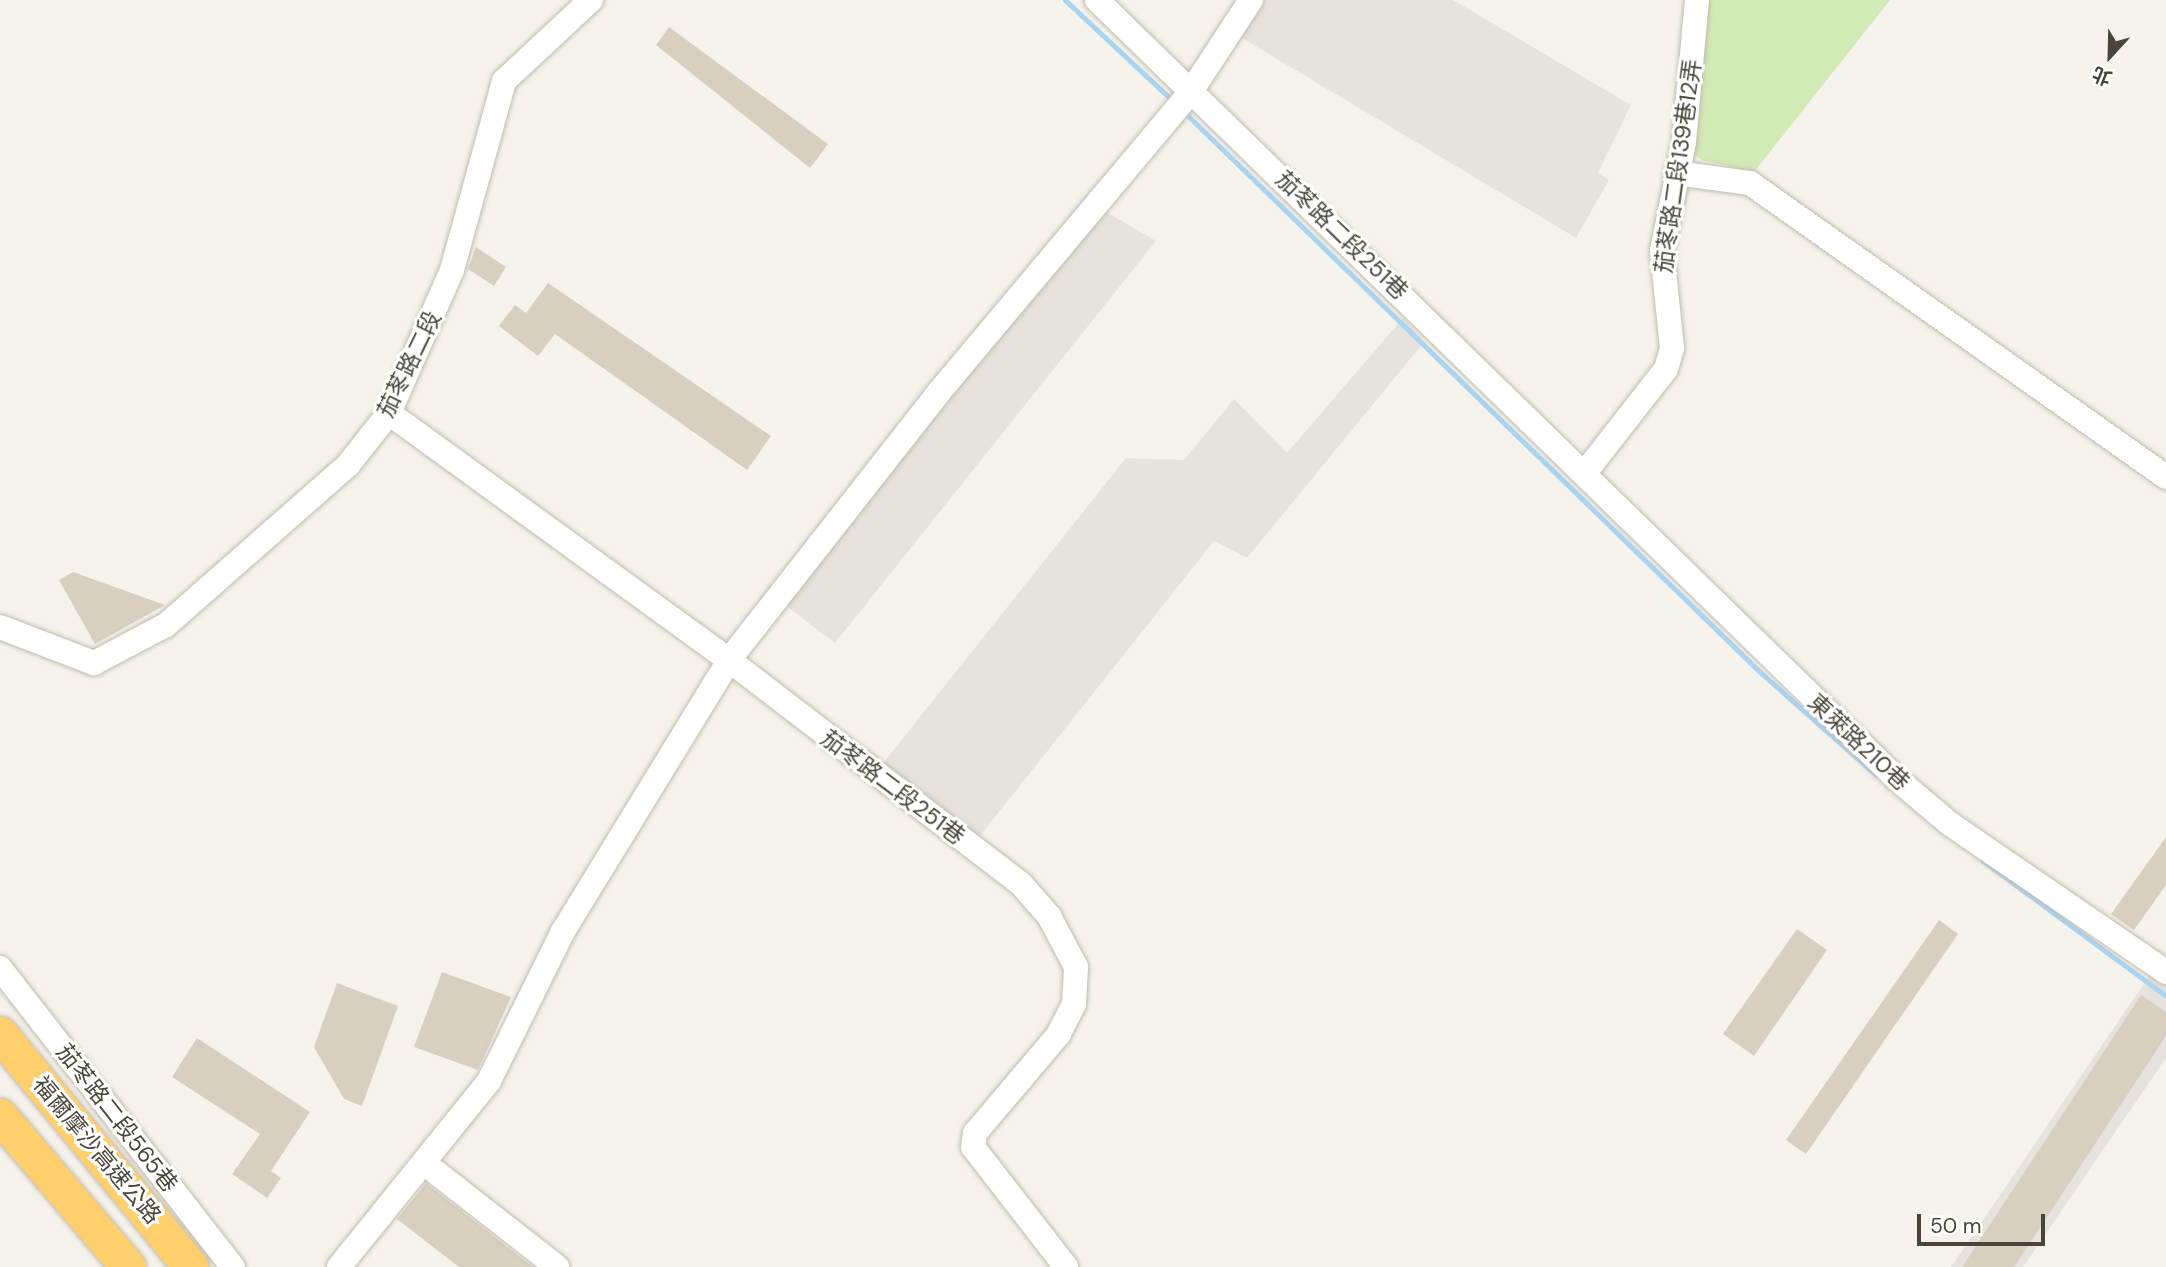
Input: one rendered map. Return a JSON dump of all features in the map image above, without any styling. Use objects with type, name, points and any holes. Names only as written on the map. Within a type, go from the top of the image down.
[{"type":"highway","name":"福爾摩沙高速公路","points":[[4,1037],[191,1267]]},
{"type":"highway","points":[[1,1117],[128,1267]]},
{"type":"street","name":"茄苳路二段","points":[[0,626],[94,663],[156,631],[348,465],[389,413],[452,270],[505,81],[590,0]]},
{"type":"street","name":"茄苳路二段251巷","points":[[1097,0],[1587,471]]},
{"type":"street","points":[[339,1267],[424,1163],[513,1044],[562,933],[729,660],[939,392],[1192,90],[1251,0]]},
{"type":"street","name":"茄苳路二段139巷12弄","points":[[1587,471],[1667,369],[1672,348],[1660,278],[1695,61],[1697,0]]},
{"type":"street","points":[[1676,173],[1750,183],[2166,477]]},
{"type":"street","name":"茄苳路二段251巷","points":[[389,413],[729,660],[1021,884],[1049,916],[1076,967],[1074,1004],[1059,1034],[975,1133],[973,1147],[1066,1267]]},
{"type":"street","name":"東萊路210巷","points":[[1587,471],[1898,780],[1950,824],[2166,972]]},
{"type":"street","name":"茄苳路二段565巷","points":[[0,968],[233,1267]]},
{"type":"street","points":[[424,1163],[557,1267]]},
{"type":"shaded area","points":[[1250,0],[1453,0],[1631,105],[1598,173],[1609,180],[1576,238],[1232,32]]},
{"type":"shaded area","points":[[1096,206],[1156,241],[835,643],[785,605]]},
{"type":"shaded area","points":[[1403,318],[1424,342],[1247,558],[1214,541],[976,841],[876,772],[1126,458],[1184,460],[1234,399],[1287,453]]},
{"type":"shaded area","points":[[2151,973],[2166,983],[2166,1058],[2023,1267],[1951,1267]]},
{"type":"green space","points":[[1696,0],[1890,0],[1754,172],[1702,160],[1686,149]]},
{"type":"building","points":[[669,27],[828,144],[810,168],[656,45]]},
{"type":"building","points":[[476,247],[506,267],[494,286],[468,269]]},
{"type":"building","points":[[548,283],[771,436],[747,470],[555,334],[538,356],[499,326],[515,305],[526,313]]},
{"type":"building","points":[[73,572],[165,605],[95,644],[59,580]]},
{"type":"building","points":[[2166,837],[2166,885],[2134,930],[2111,914]]},
{"type":"building","points":[[1939,920],[1958,934],[1806,1154],[1786,1140]]},
{"type":"building","points":[[1797,929],[1827,950],[1754,1056],[1723,1034]]},
{"type":"building","points":[[442,972],[511,997],[478,1070],[414,1047]]},
{"type":"building","points":[[337,983],[398,1006],[362,1106],[344,1099],[314,1047]]},
{"type":"building","points":[[2141,995],[2166,1012],[2166,1036],[2014,1267],[1962,1267]]},
{"type":"building","points":[[197,1038],[310,1112],[271,1171],[281,1178],[267,1198],[232,1174],[260,1134],[172,1077]]},
{"type":"building","points":[[426,1183],[533,1267],[459,1267],[397,1219]]},
{"type":"waterway","points":[[1065,0],[1173,101]]},
{"type":"waterway","points":[[1182,110],[1760,672],[1875,774]]},
{"type":"waterway","points":[[1983,861],[2166,996]]}]
